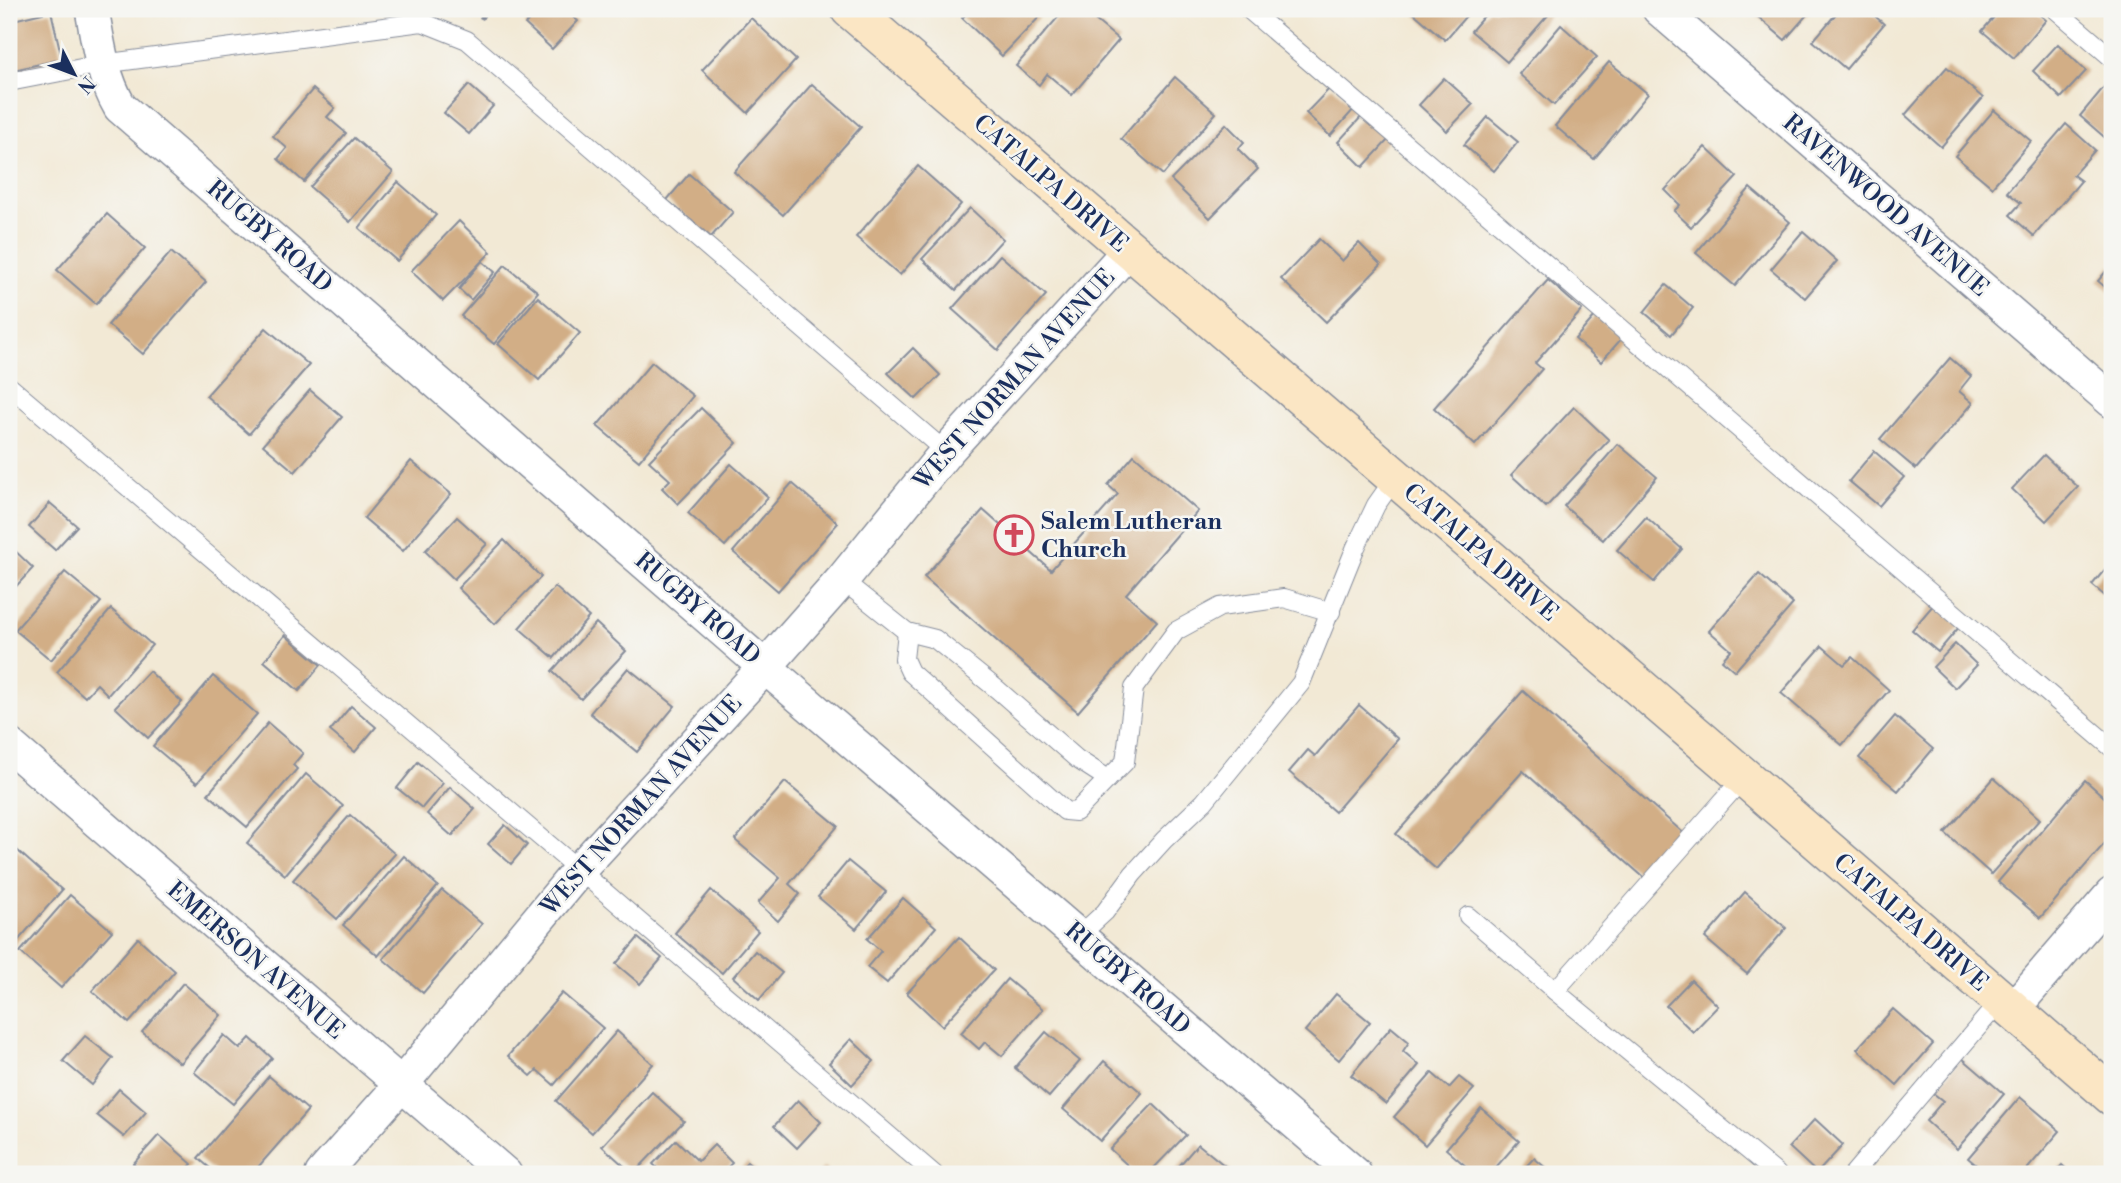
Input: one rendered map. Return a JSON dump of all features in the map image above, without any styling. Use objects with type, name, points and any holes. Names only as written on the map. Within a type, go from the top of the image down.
[{"type":"street","name":"RUGBY ROAD","points":[[92,9],[102,64],[110,89],[120,107],[765,667],[1356,1174]]},
{"type":"street","name":"CATALPA DRIVE","points":[[850,9],[2112,1096]]},
{"type":"street","name":"RAVENWOOD AVENUE","points":[[1659,9],[2112,401]]},
{"type":"street","name":"WEST NORMAN AVENUE","points":[[322,1174],[401,1085],[579,870],[765,667],[842,580],[946,452],[1129,250]]},
{"type":"street","name":"EMERSON AVENUE","points":[[9,745],[505,1174]]},
{"type":"street","points":[[2007,1005],[2112,894]]},
{"type":"lane","points":[[1248,9],[2112,748]]},
{"type":"lane","points":[[2055,9],[2112,58]]},
{"type":"lane","points":[[9,82],[102,64],[422,22],[467,40],[946,452]]},
{"type":"lane","points":[[9,386],[934,1174]]},
{"type":"lane","points":[[1079,936],[1105,912],[1133,874],[1164,840],[1204,802],[1301,683],[1355,549],[1376,505],[1395,478]]},
{"type":"lane","points":[[842,580],[907,632],[935,639],[1077,759],[1108,779]]},
{"type":"lane","points":[[907,632],[904,659],[911,672],[1065,811],[1076,812],[1125,762],[1134,688],[1176,631],[1220,607],[1284,598],[1331,612]]},
{"type":"lane","points":[[1555,991],[1744,777]]},
{"type":"lane","points":[[1468,916],[1777,1174]]},
{"type":"lane","points":[[1853,1174],[2007,1005]]},
{"type":"building","points":[[539,9],[564,9],[578,21],[552,49],[525,24]]},
{"type":"building","points":[[971,9],[1047,9],[1002,56],[962,18]]},
{"type":"building","points":[[1065,9],[1082,9],[1119,40],[1072,95],[1047,74],[1039,85],[1016,66]]},
{"type":"building","points":[[1409,9],[1472,9],[1445,40]]},
{"type":"building","points":[[1490,9],[1543,9],[1549,14],[1507,62],[1471,31]]},
{"type":"building","points":[[1749,9],[1812,9],[1785,40]]},
{"type":"building","points":[[1840,9],[1867,9],[1884,24],[1846,69],[1813,41]]},
{"type":"building","points":[[2001,9],[2033,9],[2046,20],[2014,58],[1982,31]]},
{"type":"building","points":[[51,11],[62,59],[9,71],[9,21]]},
{"type":"building","points":[[751,18],[796,60],[748,113],[702,70]]},
{"type":"building","points":[[1561,25],[1597,57],[1554,105],[1519,74]]},
{"type":"building","points":[[2058,44],[2086,71],[2061,98],[2033,71]]},
{"type":"building","points":[[1609,62],[1648,94],[1594,159],[1555,126]]},
{"type":"building","points":[[1947,67],[1983,98],[1941,147],[1905,115]]},
{"type":"building","points":[[1175,77],[1216,113],[1163,175],[1121,139]]},
{"type":"building","points":[[1444,78],[1473,104],[1447,131],[1419,105]]},
{"type":"building","points":[[812,84],[861,127],[783,215],[734,172]]},
{"type":"building","points":[[469,85],[493,106],[469,134],[444,113]]},
{"type":"building","points":[[1332,86],[1355,108],[1330,136],[1306,113]]},
{"type":"building","points":[[2104,87],[2112,95],[2110,142],[2080,116]]},
{"type":"building","points":[[313,89],[335,108],[327,117],[346,133],[304,182],[278,159],[287,148],[273,136]]},
{"type":"building","points":[[1994,110],[2031,141],[1992,187],[1955,156]]},
{"type":"building","points":[[1363,115],[1389,139],[1363,167],[1338,142]]},
{"type":"building","points":[[1488,117],[1518,142],[1494,171],[1464,145]]},
{"type":"building","points":[[1226,124],[1244,142],[1238,149],[1258,169],[1210,218],[1171,180]]},
{"type":"building","points":[[2066,124],[2095,150],[2073,175],[2081,181],[2034,236],[2010,215],[2021,203],[2007,192]]},
{"type":"building","points":[[354,138],[393,172],[350,222],[310,187]]},
{"type":"building","points":[[1705,147],[1737,177],[1691,227],[1674,211],[1680,205],[1665,190]]},
{"type":"building","points":[[918,166],[961,204],[900,275],[856,237]]},
{"type":"building","points":[[689,174],[733,212],[711,237],[667,200]]},
{"type":"building","points":[[398,182],[436,215],[397,261],[359,228]]},
{"type":"building","points":[[1750,188],[1790,222],[1735,286],[1696,253]]},
{"type":"building","points":[[970,208],[1003,239],[956,290],[922,259]]},
{"type":"building","points":[[107,214],[145,248],[96,304],[57,270]]},
{"type":"building","points":[[459,221],[491,252],[443,301],[411,271]]},
{"type":"building","points":[[1803,231],[1837,261],[1805,298],[1771,269]]},
{"type":"building","points":[[1319,239],[1342,261],[1359,243],[1381,265],[1326,322],[1281,279]]},
{"type":"building","points":[[171,252],[206,282],[143,354],[108,325]]},
{"type":"building","points":[[1000,255],[1046,295],[998,350],[952,309]]},
{"type":"building","points":[[482,261],[495,272],[471,300],[459,289]]},
{"type":"building","points":[[2112,264],[2112,293],[2098,281]]},
{"type":"building","points":[[505,265],[538,292],[494,344],[461,316]]},
{"type":"building","points":[[1548,280],[1582,310],[1535,363],[1542,369],[1475,445],[1434,408]]},
{"type":"building","points":[[1666,285],[1693,308],[1671,335],[1644,312]]},
{"type":"building","points":[[538,297],[580,333],[539,380],[498,344]]},
{"type":"building","points":[[1595,316],[1622,338],[1601,362],[1575,339]]},
{"type":"building","points":[[266,328],[309,365],[249,434],[206,396]]},
{"type":"building","points":[[913,348],[940,375],[916,399],[888,373]]},
{"type":"building","points":[[1950,358],[1971,376],[1959,391],[1973,403],[1916,469],[1880,439]]},
{"type":"building","points":[[652,362],[693,396],[639,461],[597,426]]},
{"type":"building","points":[[310,390],[342,417],[295,472],[263,445]]},
{"type":"building","points":[[1574,407],[1609,440],[1546,507],[1511,475]]},
{"type":"building","points":[[701,408],[737,443],[678,504],[662,488],[670,480],[649,461]]},
{"type":"building","points":[[1618,444],[1657,477],[1603,540],[1564,506]]},
{"type":"building","points":[[1874,451],[1904,477],[1879,506],[1849,481]]},
{"type":"building","points":[[1134,455],[1198,511],[1126,594],[1157,621],[1078,712],[924,577],[983,510],[1051,570],[1118,494],[1108,485]]},
{"type":"building","points":[[2044,455],[2078,487],[2046,521],[2012,489]]},
{"type":"building","points":[[411,461],[451,494],[403,551],[364,518]]},
{"type":"building","points":[[731,464],[768,497],[725,546],[688,513]]},
{"type":"building","points":[[792,483],[838,523],[778,591],[733,552]]},
{"type":"building","points":[[50,503],[77,526],[55,550],[29,527]]},
{"type":"building","points":[[457,517],[487,544],[454,579],[425,551]]},
{"type":"building","points":[[1646,517],[1682,549],[1654,582],[1617,550]]},
{"type":"building","points":[[504,540],[541,577],[495,624],[458,588]]},
{"type":"building","points":[[9,545],[33,568],[9,594]]},
{"type":"building","points":[[2112,561],[2112,602],[2092,585]]},
{"type":"building","points":[[65,572],[101,602],[51,660],[15,630]]},
{"type":"building","points":[[1759,574],[1793,604],[1735,671],[1722,660],[1731,650],[1709,631]]},
{"type":"building","points":[[555,587],[589,617],[554,658],[519,628]]},
{"type":"building","points":[[1934,604],[1960,626],[1938,652],[1912,630]]},
{"type":"building","points":[[111,609],[152,645],[108,695],[97,684],[85,697],[57,672]]},
{"type":"building","points":[[596,623],[626,651],[581,699],[552,671]]},
{"type":"building","points":[[285,635],[321,665],[299,691],[264,661]]},
{"type":"building","points":[[1955,644],[1977,665],[1955,688],[1933,667]]},
{"type":"building","points":[[1822,646],[1844,665],[1852,657],[1889,690],[1842,745],[1781,693]]},
{"type":"building","points":[[628,668],[675,706],[637,752],[590,713]]},
{"type":"building","points":[[149,671],[182,702],[148,738],[115,707]]},
{"type":"building","points":[[213,676],[257,714],[197,783],[153,746]]},
{"type":"building","points":[[1523,691],[1688,837],[1649,882],[1523,771],[1436,869],[1396,834]]},
{"type":"building","points":[[1359,705],[1398,739],[1335,812],[1289,772],[1308,750],[1315,756]]},
{"type":"building","points":[[351,706],[376,727],[355,752],[330,731]]},
{"type":"building","points":[[1895,716],[1933,749],[1898,791],[1859,758]]},
{"type":"building","points":[[268,723],[303,753],[293,765],[297,769],[247,827],[208,794]]},
{"type":"building","points":[[418,762],[443,783],[422,808],[397,788]]},
{"type":"building","points":[[306,774],[343,806],[285,875],[247,843]]},
{"type":"building","points":[[1994,778],[2040,819],[1991,874],[1945,833]]},
{"type":"building","points":[[2085,780],[2112,804],[2112,835],[2040,918],[1998,882]]},
{"type":"building","points":[[785,782],[838,826],[789,884],[800,894],[778,921],[758,903],[780,878],[735,840]]},
{"type":"building","points":[[450,787],[475,809],[452,836],[427,814]]},
{"type":"building","points":[[350,815],[395,854],[337,919],[293,880]]},
{"type":"building","points":[[505,825],[527,845],[511,864],[488,844]]},
{"type":"building","points":[[9,843],[62,890],[9,951]]},
{"type":"building","points":[[404,856],[438,886],[378,956],[343,925]]},
{"type":"building","points":[[848,861],[886,892],[856,929],[818,897]]},
{"type":"building","points":[[442,890],[482,924],[423,993],[383,959]]},
{"type":"building","points":[[711,890],[758,931],[722,973],[675,933]]},
{"type":"building","points":[[1745,892],[1786,928],[1747,974],[1705,938]]},
{"type":"building","points":[[70,895],[112,931],[61,988],[20,952]]},
{"type":"building","points":[[903,898],[936,927],[887,983],[867,967],[881,951],[867,939]]},
{"type":"building","points":[[959,937],[994,970],[942,1026],[907,993]]},
{"type":"building","points":[[138,938],[175,971],[129,1023],[92,991]]},
{"type":"building","points":[[638,938],[662,958],[640,984],[616,964]]},
{"type":"building","points":[[755,951],[782,973],[759,1000],[733,977]]},
{"type":"building","points":[[1007,979],[1043,1009],[1002,1056],[985,1042],[979,1049],[961,1033]]},
{"type":"building","points":[[1691,980],[1718,1006],[1693,1032],[1666,1006]]},
{"type":"building","points":[[183,983],[221,1015],[180,1063],[142,1032]]},
{"type":"building","points":[[562,993],[603,1028],[554,1085],[537,1070],[531,1076],[508,1056]]},
{"type":"building","points":[[1336,994],[1370,1022],[1339,1060],[1305,1031]]},
{"type":"building","points":[[1893,1009],[1933,1044],[1897,1085],[1857,1049]]},
{"type":"building","points":[[1391,1027],[1409,1042],[1403,1051],[1419,1065],[1386,1104],[1351,1075]]},
{"type":"building","points":[[617,1031],[653,1064],[592,1133],[556,1101]]},
{"type":"building","points":[[1046,1032],[1080,1061],[1049,1097],[1015,1068]]},
{"type":"building","points":[[224,1035],[240,1049],[250,1038],[272,1058],[233,1104],[194,1072]]},
{"type":"building","points":[[85,1036],[113,1058],[92,1085],[63,1061]]},
{"type":"building","points":[[851,1039],[874,1061],[852,1085],[829,1063]]},
{"type":"building","points":[[1962,1058],[2004,1094],[1957,1149],[1926,1121],[1943,1101],[1933,1093]]},
{"type":"building","points":[[1104,1061],[1142,1093],[1100,1141],[1063,1109]]},
{"type":"building","points":[[1432,1073],[1449,1088],[1459,1077],[1474,1089],[1425,1145],[1394,1117]]},
{"type":"building","points":[[269,1076],[308,1110],[252,1174],[217,1174],[198,1158]]},
{"type":"building","points":[[119,1089],[146,1112],[124,1137],[97,1115]]},
{"type":"building","points":[[652,1092],[684,1121],[633,1174],[602,1146]]},
{"type":"building","points":[[2020,1097],[2060,1131],[2023,1174],[1987,1174],[1968,1158]]},
{"type":"building","points":[[798,1100],[821,1122],[797,1148],[774,1126]]},
{"type":"building","points":[[1153,1104],[1186,1135],[1148,1174],[1137,1174],[1110,1149]]},
{"type":"building","points":[[1481,1108],[1519,1141],[1490,1174],[1475,1174],[1446,1149]]},
{"type":"building","points":[[1815,1119],[1843,1145],[1817,1173],[1789,1147]]},
{"type":"building","points":[[159,1135],[192,1164],[183,1174],[145,1174],[133,1164]]},
{"type":"building","points":[[676,1140],[698,1161],[714,1145],[732,1163],[721,1174],[663,1174],[653,1164]]},
{"type":"building","points":[[1198,1144],[1235,1174],[1172,1174]]},
{"type":"building","points":[[1534,1158],[1553,1174],[1519,1174]]},
{"type":"building","points":[[747,1162],[761,1174],[736,1174]]},
{"type":"building","points":[[2062,1165],[2072,1174],[2054,1174]]},
{"type":"building","points":[[824,1167],[832,1174],[818,1174]]},
{"type":"place","name":"Salem Lutheran Church","points":[[1014,535]]}]
